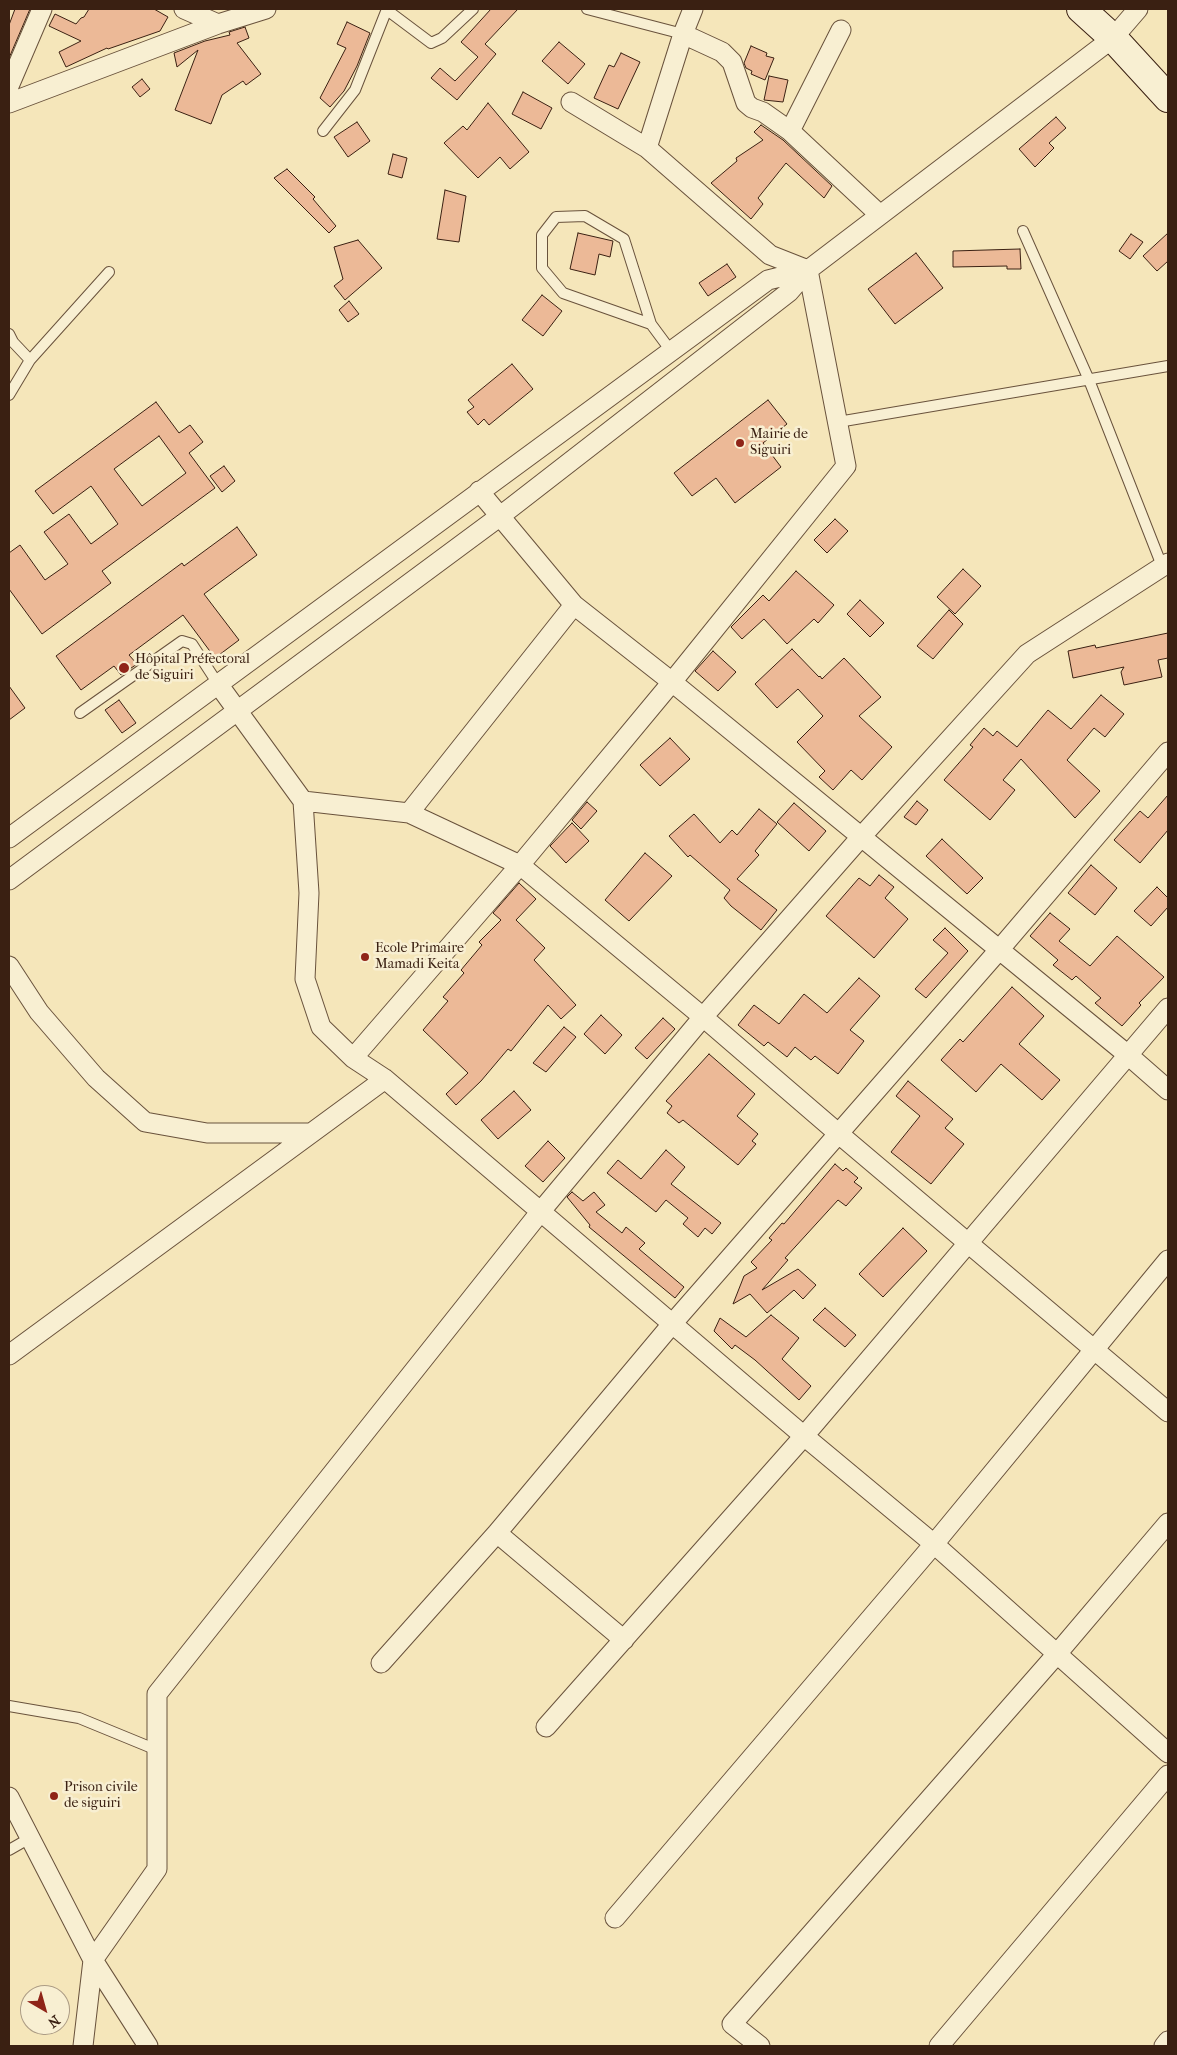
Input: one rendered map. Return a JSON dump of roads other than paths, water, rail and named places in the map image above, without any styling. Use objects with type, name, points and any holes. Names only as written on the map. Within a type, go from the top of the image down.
[{"type":"street","points":[[9,86],[42,9]]},
{"type":"street","points":[[184,9],[218,24]]},
{"type":"street","points":[[9,103],[218,24],[266,9]]},
{"type":"street","points":[[647,148],[683,34],[693,9]]},
{"type":"street","points":[[1081,9],[1113,38],[1168,98]]},
{"type":"street","points":[[9,880],[499,518],[789,292],[808,270],[1113,38],[1138,9]]},
{"type":"street","points":[[790,131],[841,30]]},
{"type":"street","points":[[683,34],[722,52],[732,62],[746,103],[752,108],[763,112],[790,131],[880,215]]},
{"type":"street","points":[[571,102],[647,148],[770,255],[808,270]]},
{"type":"street","points":[[9,838],[768,280],[808,270]]},
{"type":"street","points":[[353,1058],[520,865],[672,682],[846,466],[808,270]]},
{"type":"street","points":[[479,491],[499,518],[574,606],[672,682],[1128,1055],[1168,1090]]},
{"type":"street","points":[[82,2046],[93,1960],[157,1870],[157,1694],[541,1211],[703,1017],[861,837],[1027,654],[1165,565]]},
{"type":"street","points":[[409,813],[574,606]]},
{"type":"street","points":[[218,684],[303,801],[309,894],[305,979],[321,1027],[353,1058],[385,1079],[804,1436],[934,1544],[1168,1754]]},
{"type":"street","points":[[381,1662],[497,1533],[672,1324],[999,950],[1168,752]]},
{"type":"street","points":[[303,801],[409,813],[520,865],[703,1017],[1168,1412]]},
{"type":"street","points":[[9,966],[39,1012],[89,1071],[145,1122],[207,1133],[311,1133]]},
{"type":"street","points":[[546,1727],[804,1436],[1168,1008]]},
{"type":"street","points":[[9,1355],[385,1079]]},
{"type":"street","points":[[615,1918],[934,1544],[1168,1260]]},
{"type":"street","points":[[760,2046],[732,2024],[1056,1654],[1168,1523]]},
{"type":"street","points":[[497,1533],[624,1640]]},
{"type":"street","points":[[939,2046],[1168,1775]]},
{"type":"street","points":[[9,1797],[93,1960],[148,2046]]},
{"type":"street","points":[[1164,2046],[1168,2041]]},
{"type":"lane","points":[[323,131],[355,90],[387,10],[431,43],[442,38],[473,9]]},
{"type":"lane","points":[[586,9],[683,34]]},
{"type":"lane","points":[[651,324],[562,293],[542,268],[542,235],[556,217],[585,216],[624,239],[651,324],[671,351]]},
{"type":"lane","points":[[1023,231],[1089,380],[1165,565]]},
{"type":"lane","points":[[9,395],[30,360],[109,272]]},
{"type":"lane","points":[[9,334],[13,342],[30,360]]},
{"type":"lane","points":[[838,422],[1168,366]]},
{"type":"lane","points":[[80,713],[182,641],[192,644],[218,684]]},
{"type":"lane","points":[[9,1706],[79,1718],[157,1750]]},
{"type":"lane","points":[[9,1850],[30,1838]]},
{"type":"place","name":"Mairie de Siguiri","points":[[740,443]]},
{"type":"place","name":"Hôpital Préfectoral de Siguiri","points":[[124,668]]},
{"type":"place","name":"Ecole Primaire Mamadi Keita","points":[[365,957]]},
{"type":"place","name":"Prison civile de siguiri","points":[[54,1796]]}]
